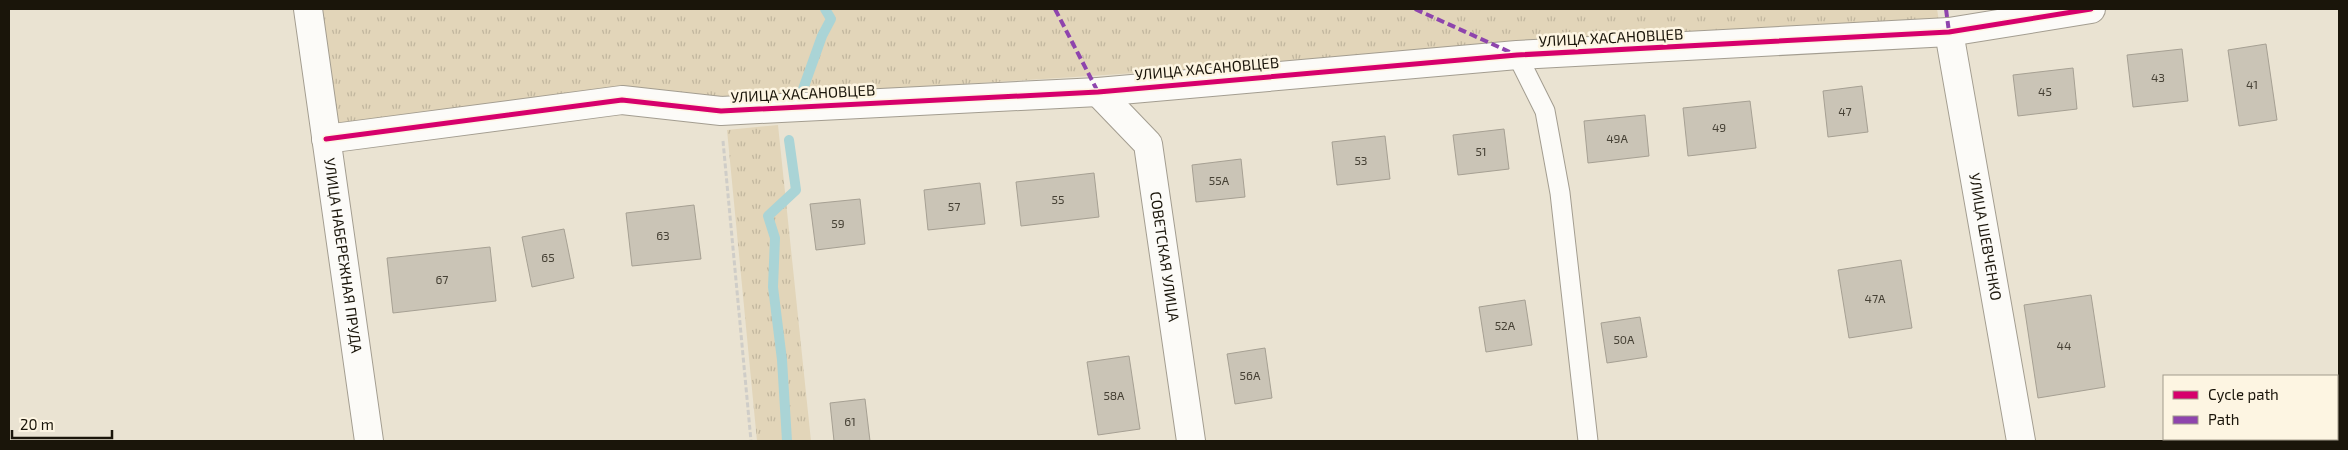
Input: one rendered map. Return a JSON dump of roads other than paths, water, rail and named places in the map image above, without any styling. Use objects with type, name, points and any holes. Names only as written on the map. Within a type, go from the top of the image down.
[{"type":"street","name":"УЛИЦА НАБЕРЕЖНАЯ ПРУДА","points":[[308,9],[369,441]]},
{"type":"street","name":"УЛИЦА ХАСАНОВЦЕВ","points":[[326,139],[622,100],[721,111],[1098,92],[1517,55],[1949,32],[2091,9]]},
{"type":"street","name":"УЛИЦА ШЕВЧЕНКО","points":[[1949,32],[2021,441]]},
{"type":"street","name":"СОВЕТСКАЯ УЛИЦА","points":[[1098,92],[1148,144],[1191,441]]},
{"type":"lane","points":[[1517,55],[1546,111],[1560,193],[1588,441]]},
{"type":"waterway","points":[[802,92],[822,36],[831,19],[825,9]]},
{"type":"waterway","points":[[787,441],[782,360],[773,287],[775,238],[768,216],[796,190],[789,140]]}]
